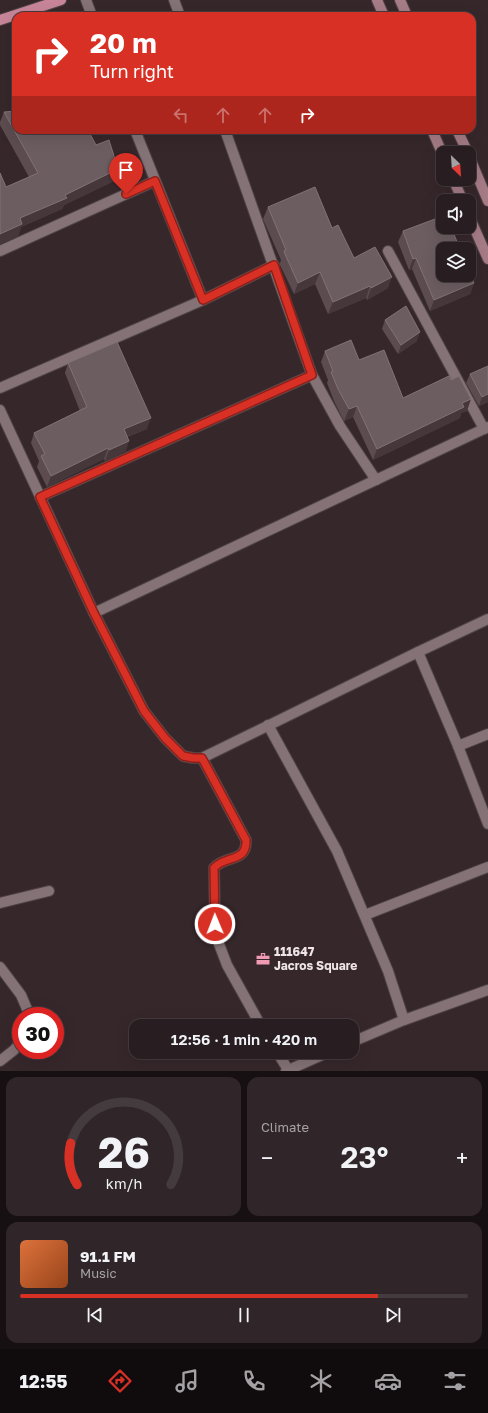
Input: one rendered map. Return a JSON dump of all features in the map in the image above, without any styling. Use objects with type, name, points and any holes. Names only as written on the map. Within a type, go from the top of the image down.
[{"type":"main road","points":[[24,12],[61,0]]},
{"type":"main road","points":[[377,0],[382,12]]},
{"type":"main road","points":[[400,0],[405,12]]},
{"type":"main road","points":[[0,20],[12,16]]},
{"type":"main road","points":[[434,134],[439,146]]},
{"type":"main road","points":[[460,134],[465,146]]},
{"type":"main road","points":[[476,173],[488,201]]},
{"type":"main road","points":[[476,231],[488,258]]},
{"type":"street","points":[[86,0],[90,12]]},
{"type":"street","points":[[174,0],[178,12]]},
{"type":"street","points":[[137,134],[203,300]]},
{"type":"street","points":[[226,134],[312,375],[340,426],[376,480]]},
{"type":"street","points":[[0,251],[155,181]]},
{"type":"street","points":[[94,613],[486,428],[388,251]]},
{"type":"street","points":[[0,388],[203,300],[274,265]]},
{"type":"street","points":[[40,497],[312,375]]},
{"type":"street","points":[[0,410],[94,613],[144,711],[165,738],[183,756],[202,758],[488,619]]},
{"type":"street","points":[[418,652],[458,746],[488,824]]},
{"type":"street","points":[[268,725],[337,851],[388,971],[404,1020]]},
{"type":"street","points":[[458,746],[488,734]]},
{"type":"street","points":[[202,758],[246,840],[244,852],[238,857],[218,864],[214,868],[215,924],[219,944],[227,965],[258,1019]]},
{"type":"street","points":[[365,915],[488,867]]},
{"type":"street","points":[[0,903],[49,891]]},
{"type":"street","points":[[0,966],[21,995],[26,1007]]},
{"type":"street","points":[[359,1039],[404,1020],[488,990]]},
{"type":"street","points":[[0,1061],[12,1052]]},
{"type":"street","points":[[281,1059],[288,1071],[314,1059]]},
{"type":"building","points":[[12,111],[12,126],[4,112]]},
{"type":"building","points":[[16,134],[90,134],[96,145],[109,140],[118,169],[65,195],[67,198],[20,218],[22,224],[0,234],[0,173],[6,187],[38,173]]},
{"type":"building","points":[[315,187],[332,228],[338,225],[354,258],[375,247],[392,277],[371,288],[370,286],[333,302],[320,272],[298,283],[285,254],[284,251],[286,250],[268,207]]},
{"type":"building","points":[[436,219],[436,234],[454,234],[457,242],[436,242],[436,282],[474,283],[434,300],[416,258],[413,259],[403,231]]},
{"type":"building","points":[[406,306],[420,332],[401,345],[385,320]]},
{"type":"building","points":[[351,340],[359,360],[384,350],[403,398],[449,376],[451,380],[459,376],[471,399],[462,403],[464,407],[377,449],[357,406],[349,409],[338,389],[325,351]]},
{"type":"building","points":[[117,342],[151,418],[124,429],[129,441],[109,450],[108,448],[51,476],[41,456],[45,454],[34,433],[87,407],[68,363]]},
{"type":"building","points":[[488,366],[488,394],[482,397],[470,374]]},
{"type":"place","name":"111647 Jacros Square","points":[[263,959]]},
{"type":"route","points":[[126,194],[155,181],[203,300],[274,265],[312,375],[40,497],[94,613],[144,711],[165,738],[183,756],[202,758],[246,840],[244,852],[238,857],[218,864],[214,868],[215,924]]}]
